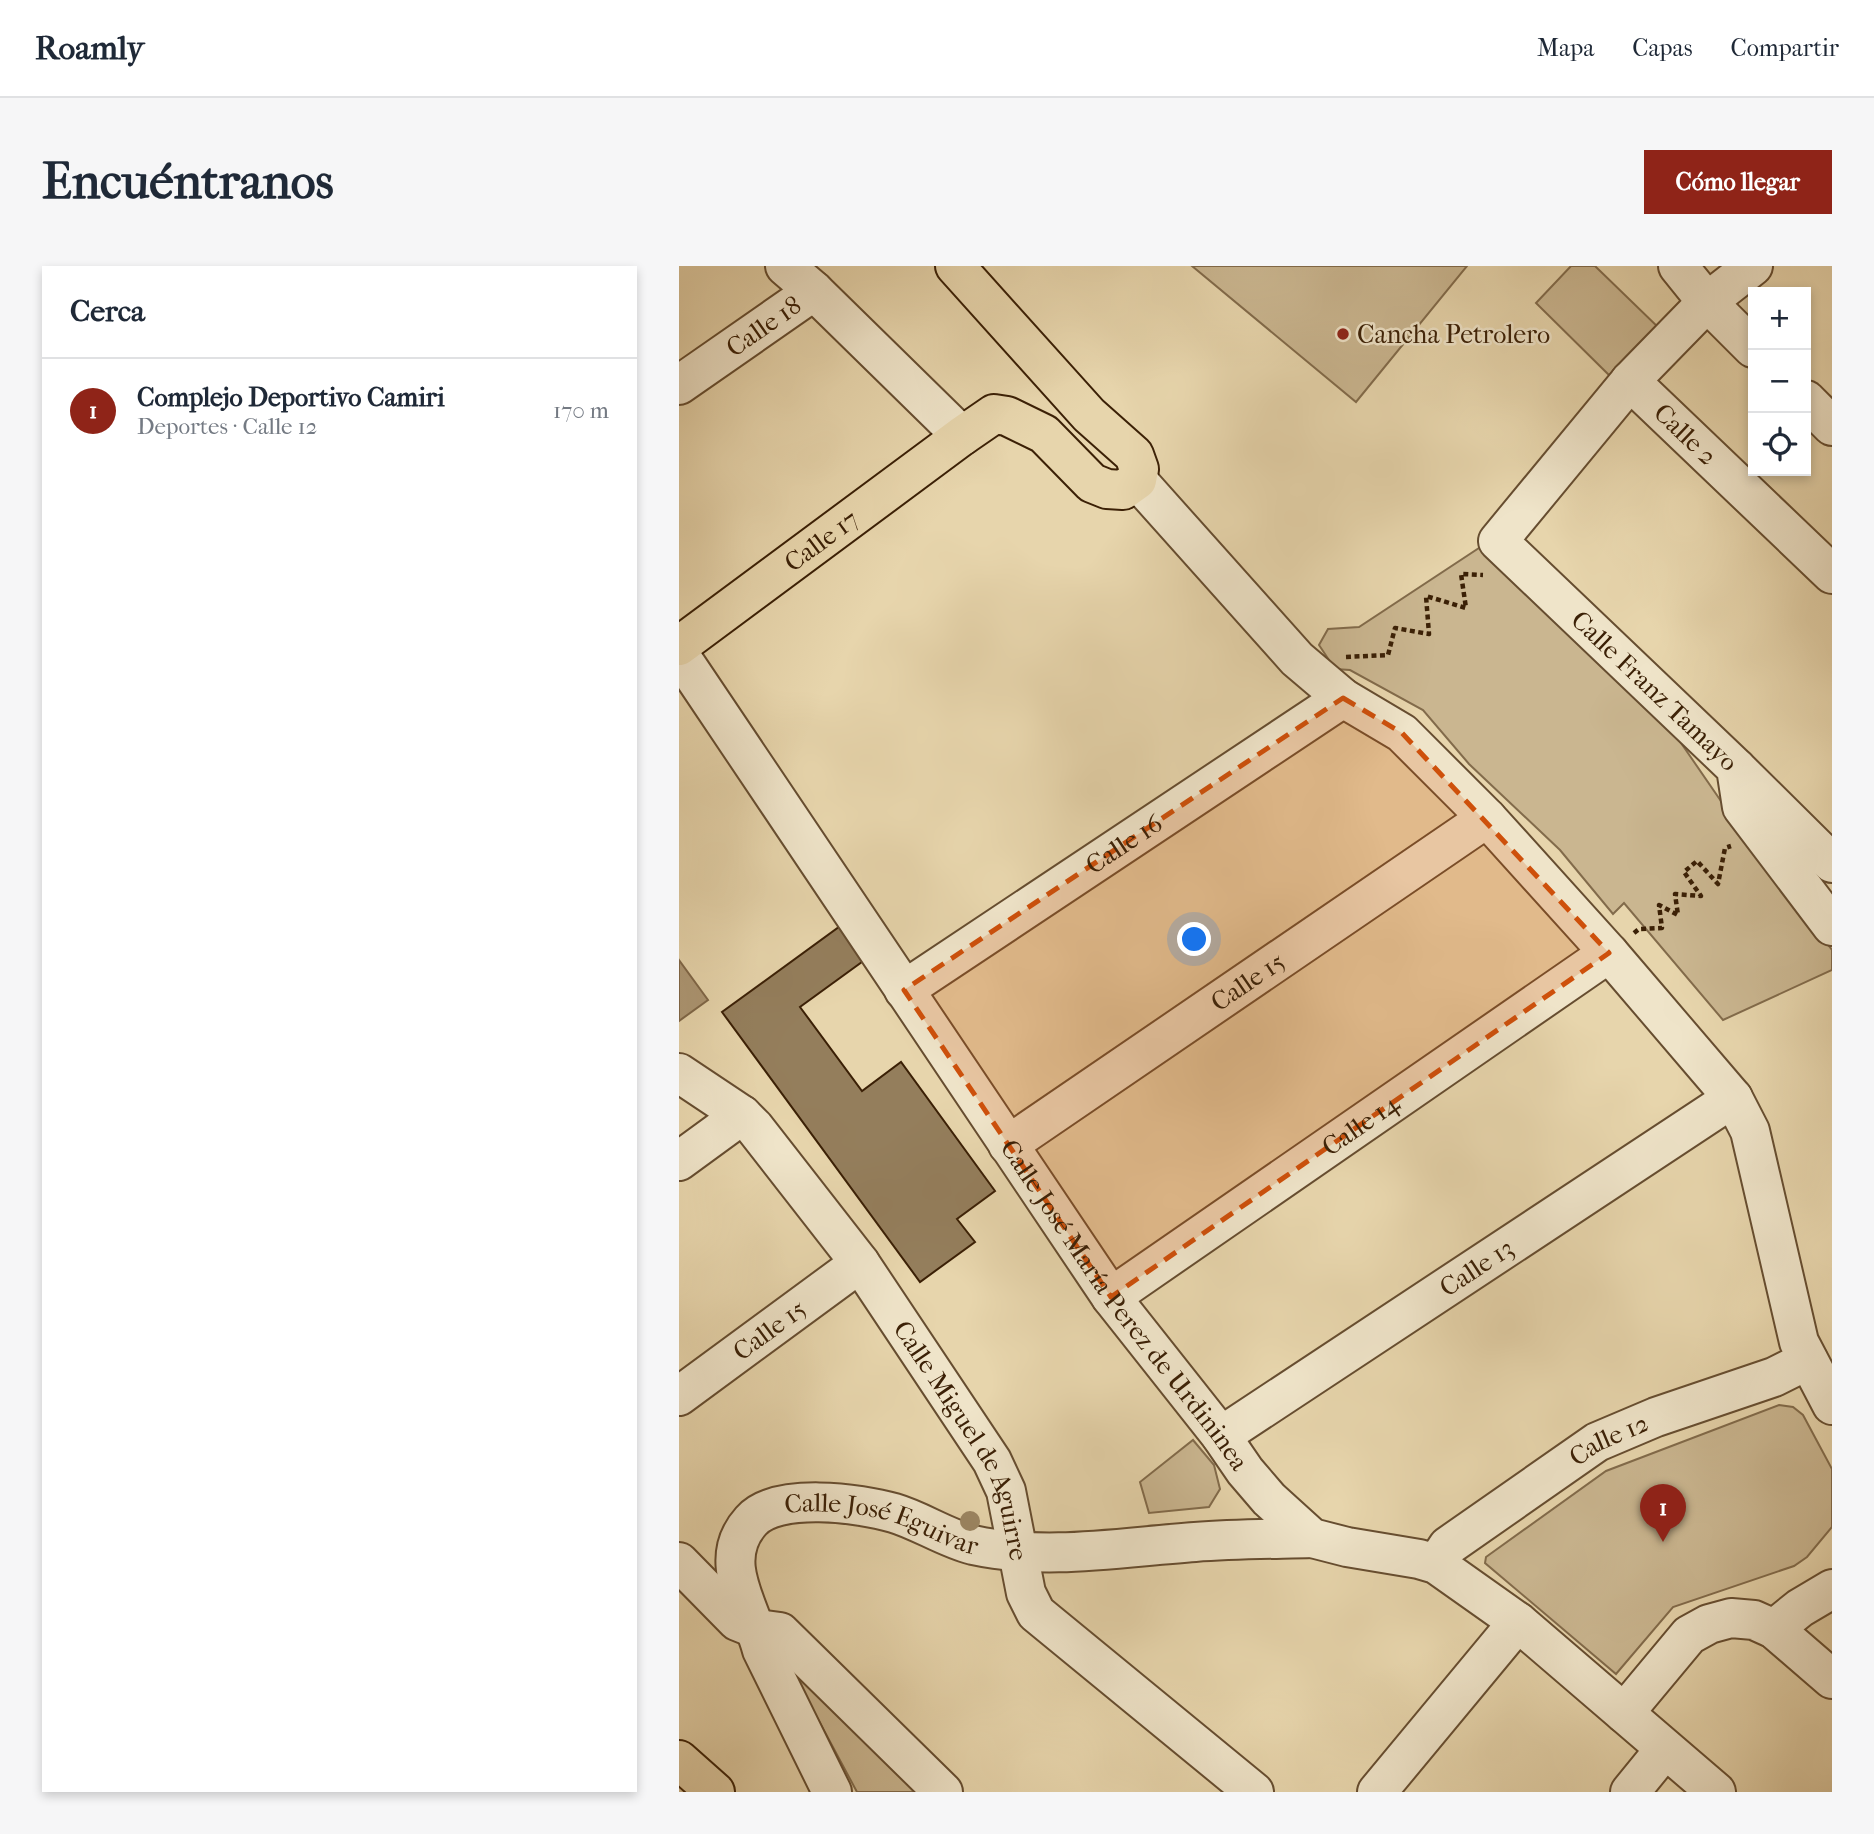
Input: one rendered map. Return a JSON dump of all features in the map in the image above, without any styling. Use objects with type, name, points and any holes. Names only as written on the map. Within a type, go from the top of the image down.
[{"type":"main road","points":[[955,266],[1089,415],[1134,455],[1139,469],[1137,480]]},
{"type":"main road","name":"Calle 17","points":[[679,646],[994,414],[1007,416],[1044,434],[1092,483],[1107,489],[1122,490],[1137,480]]},
{"type":"main road","points":[[679,1760],[715,1792]]},
{"type":"street","points":[[785,266],[962,436]]},
{"type":"street","points":[[1678,266],[1707,302],[1748,343]]},
{"type":"street","points":[[1498,541],[1630,381],[1707,302],[1753,266]]},
{"type":"street","name":"Calle 18","points":[[679,385],[814,291]]},
{"type":"street","name":"Calle 2","points":[[1630,381],[1832,574]]},
{"type":"street","points":[[1811,405],[1832,426]]},
{"type":"street","points":[[1137,480],[1297,659],[1343,698],[1402,733],[1487,818],[1609,953],[1733,1098],[1750,1131],[1799,1342],[1832,1405]]},
{"type":"street","name":"Calle Franz Tamayo","points":[[1498,541],[1736,768],[1742,807],[1832,926]]},
{"type":"street","name":"Calle José María Perez de Urdininea","points":[[679,654],[1111,1297],[1269,1499],[1313,1538],[1436,1564],[1518,1622],[1716,1792]]},
{"type":"street","name":"Calle 16","points":[[904,990],[1343,698]]},
{"type":"street","points":[[1736,768],[1832,863]]},
{"type":"street","name":"Calle 15","points":[[1008,1145],[1487,818]]},
{"type":"street","name":"Calle 14","points":[[1111,1297],[1609,953]]},
{"type":"street","name":"Calle Miguel de Aguirre","points":[[679,1073],[742,1115],[754,1127],[860,1263],[992,1461],[1013,1514],[1026,1593],[1036,1613],[1254,1792]]},
{"type":"street","name":"Calle 13","points":[[1221,1436],[1733,1098]]},
{"type":"street","points":[[679,1161],[742,1115]]},
{"type":"street","name":"Calle 15","points":[[679,1396],[860,1263]]},
{"type":"street","name":"Calle 12","points":[[1436,1564],[1448,1546],[1597,1442],[1656,1417],[1775,1377],[1808,1360]]},
{"type":"street","name":"Calle José Eguivar","points":[[832,1792],[762,1650],[757,1629],[738,1582],[733,1556],[740,1536],[751,1520],[766,1509],[795,1502],[876,1509],[894,1513],[974,1545],[1062,1553],[1199,1541],[1313,1538]]},
{"type":"street","points":[[679,1562],[737,1621],[757,1629],[779,1632],[943,1792]]},
{"type":"street","points":[[1774,1629],[1800,1608],[1832,1589]]},
{"type":"street","points":[[1624,1713],[1689,1635],[1709,1624],[1731,1618],[1754,1620],[1774,1629],[1832,1679]]},
{"type":"street","points":[[1377,1792],[1518,1622]]},
{"type":"street","points":[[1630,1792],[1665,1749]]},
{"type":"path","points":[[1297,659],[1388,655],[1395,628],[1429,634],[1426,596],[1466,608],[1461,574],[1501,576],[1498,541]]},
{"type":"path","points":[[1609,953],[1639,929],[1662,928],[1660,905],[1678,915],[1675,894],[1701,896],[1684,872],[1697,861],[1718,884],[1725,848],[1761,833]]},
{"type":"highlighted area","points":[[1343,698],[1402,733],[1609,953],[1111,1297],[904,990]]},
{"type":"shaded area","name":"Cancha Petrolero","points":[[1192,266],[1467,266],[1356,402]]},
{"type":"shaded area","points":[[1571,266],[1595,266],[1660,329],[1612,378],[1536,303]]},
{"type":"shaded area","points":[[1479,548],[1648,695],[1734,820],[1832,950],[1832,970],[1723,1020],[1624,903],[1613,914],[1560,850],[1469,764],[1423,710],[1350,670],[1335,669],[1319,645],[1328,629],[1359,627]]},
{"type":"shaded area","points":[[679,960],[708,1000],[679,1021]]},
{"type":"shaded area","points":[[1779,1405],[1793,1407],[1803,1415],[1832,1469],[1832,1527],[1807,1557],[1794,1566],[1673,1607],[1616,1674],[1485,1563],[1486,1557],[1606,1471]]},
{"type":"shaded area","points":[[1193,1440],[1214,1465],[1220,1489],[1209,1507],[1149,1513],[1140,1482]]},
{"type":"shaded area","points":[[790,1667],[920,1792],[857,1792]]},
{"type":"building","points":[[843,924],[866,959],[800,1007],[862,1091],[901,1062],[995,1191],[957,1219],[975,1242],[920,1282],[722,1012]]},
{"type":"place","name":"Cancha Petrolero","points":[[1343,334]]},
{"type":"place","name":"Complejo Deportivo Camiri","points":[[1663,1542]]}]
